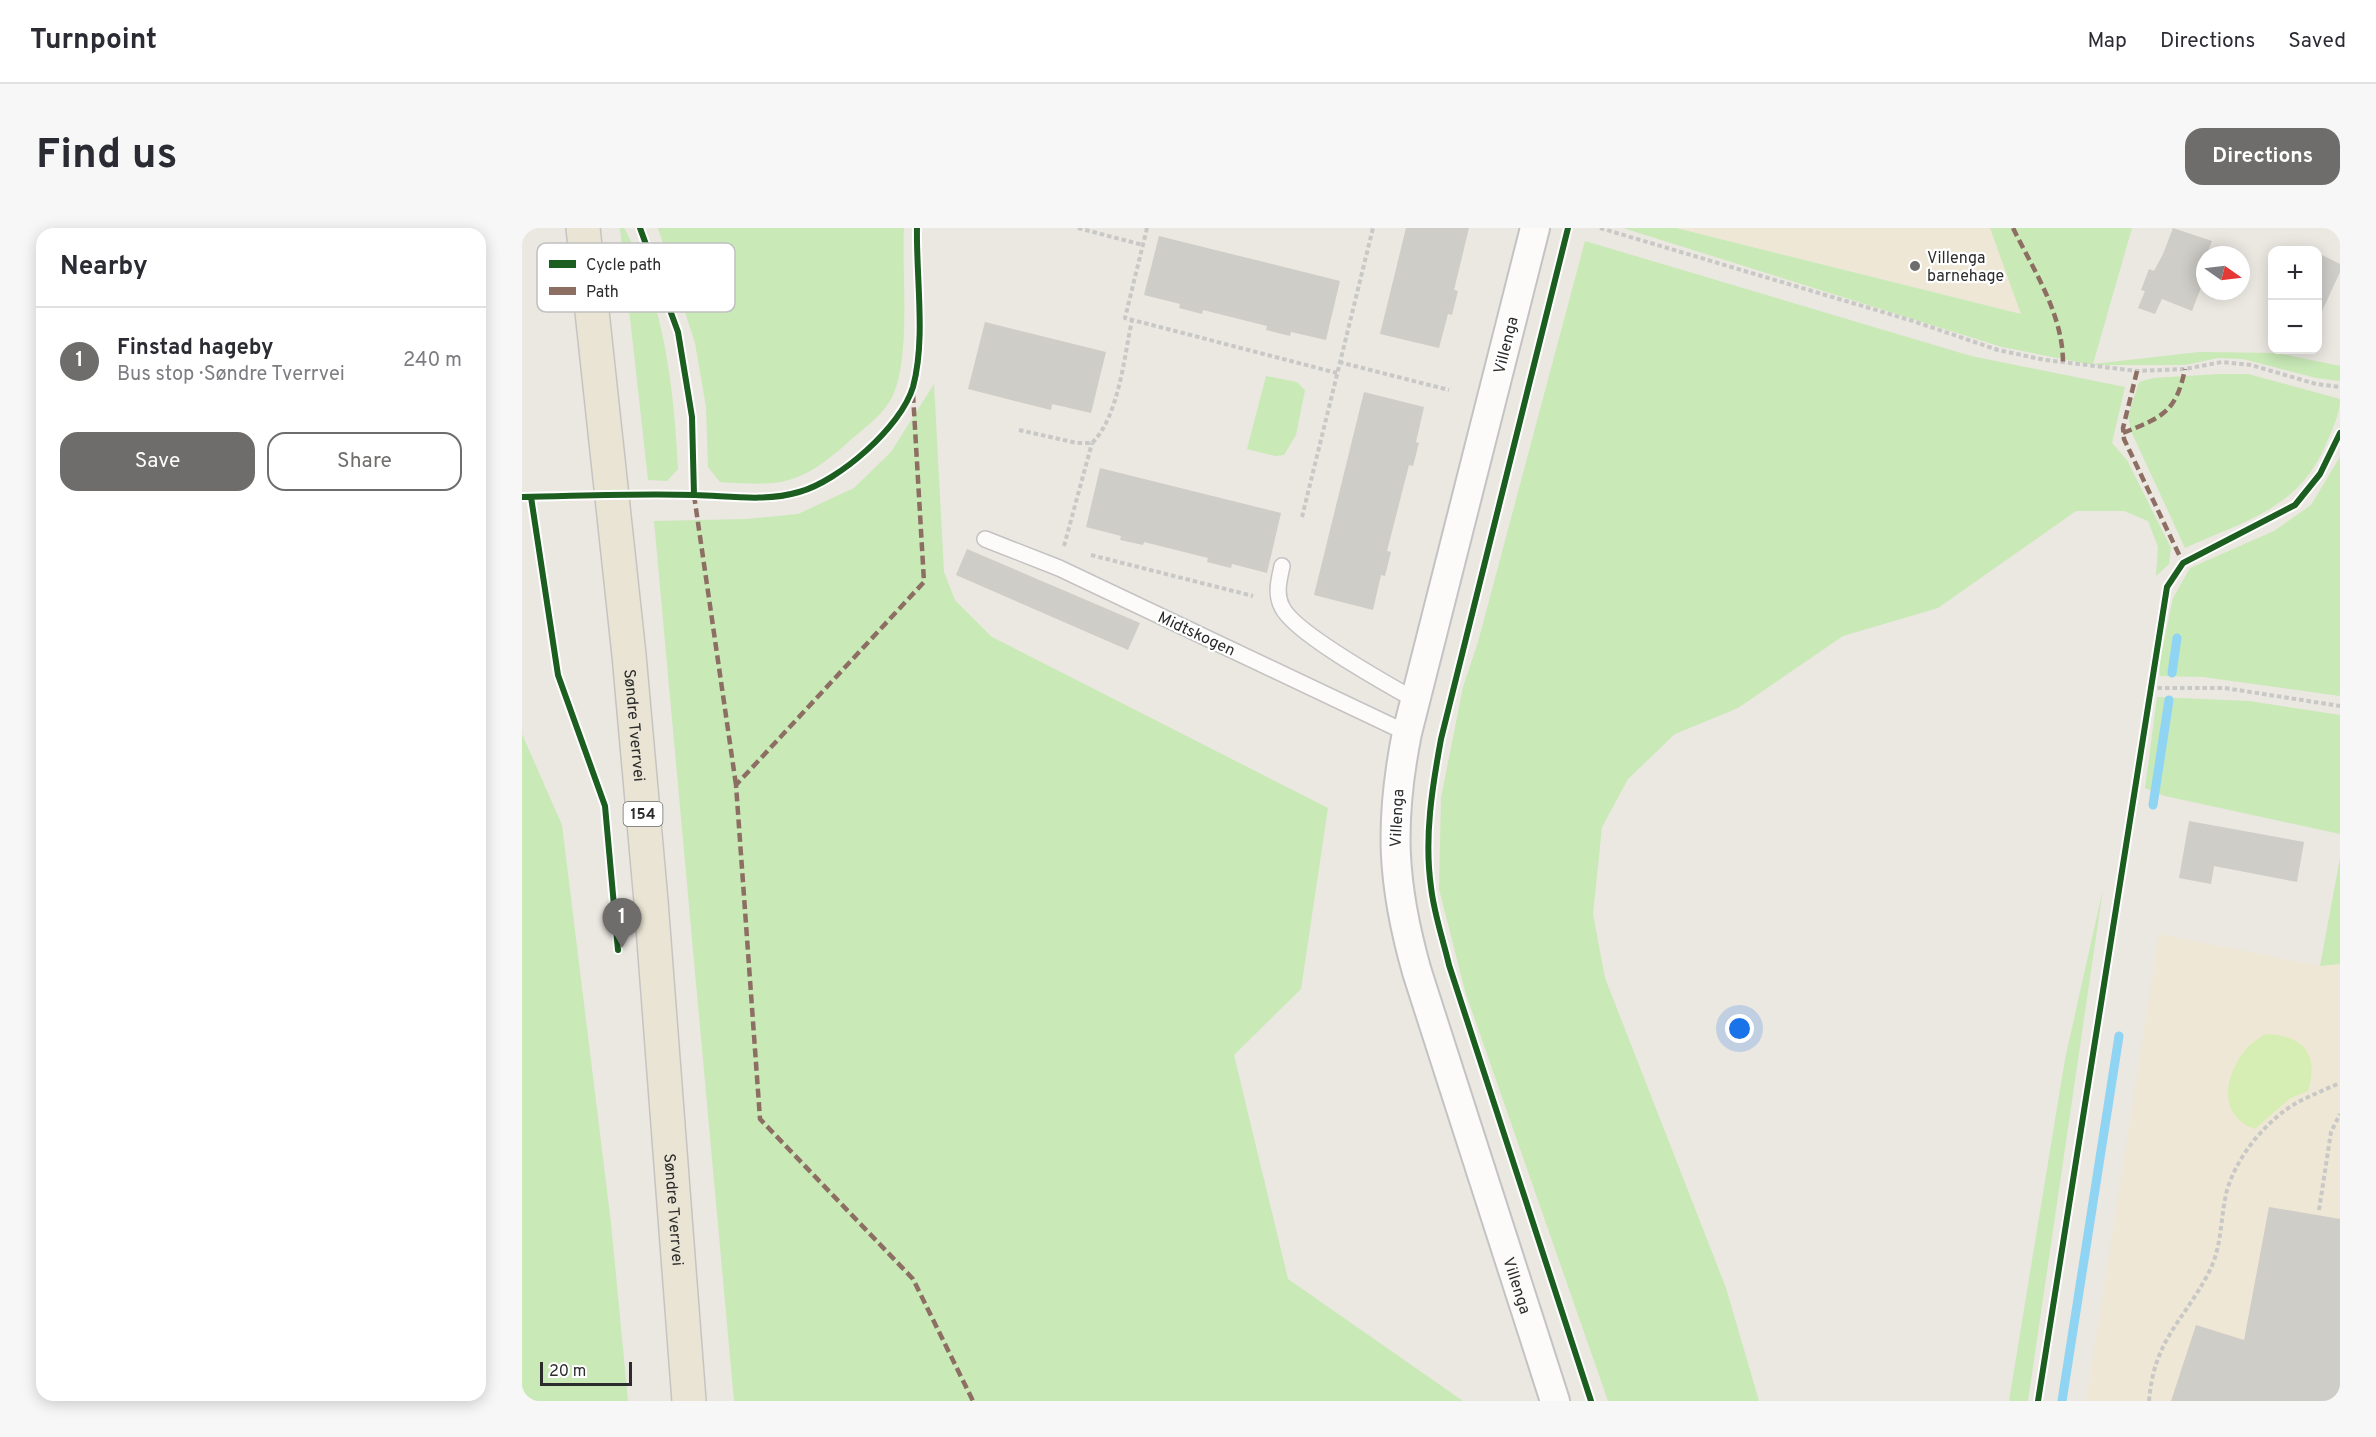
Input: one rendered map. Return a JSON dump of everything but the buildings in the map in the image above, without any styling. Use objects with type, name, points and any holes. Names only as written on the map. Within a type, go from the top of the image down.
[{"type":"main road","name":"Søndre Tverrvei","points":[[583,228],[585,243]]},
{"type":"main road","name":"Søndre Tverrvei","points":[[592,312],[636,737],[689,1401]]},
{"type":"street","name":"Villenga","points":[[1535,228],[1414,700],[1394,821],[1395,867],[1402,918],[1438,1040],[1555,1401]]},
{"type":"lane","name":"Midtskogen","points":[[985,539],[1059,568],[1407,733]]},
{"type":"lane","points":[[1282,566],[1279,598],[1291,620],[1414,700]]},
{"type":"path","points":[[1078,228],[1143,245]]},
{"type":"path","points":[[1148,228],[1125,318],[1336,373]]},
{"type":"path","points":[[1302,517],[1373,228]]},
{"type":"path","points":[[1600,228],[1913,321],[1998,350],[2045,360],[2137,371],[2185,369],[2222,362],[2241,364],[2316,384],[2340,387]]},
{"type":"path","points":[[1075,551],[1064,548],[1092,443],[1101,434],[1110,413],[1132,320]]},
{"type":"path","points":[[1339,362],[1449,390]]},
{"type":"path","points":[[1019,430],[1077,443],[1092,443]]},
{"type":"path","points":[[1086,554],[1253,596]]},
{"type":"path","points":[[2148,700],[2152,678]]},
{"type":"path","points":[[2150,688],[2225,688],[2340,706]]},
{"type":"path","points":[[2149,1401],[2151,1381],[2160,1350],[2173,1325],[2209,1273],[2220,1245],[2226,1193],[2239,1164],[2255,1139],[2277,1117],[2298,1102],[2340,1083]]},
{"type":"path","points":[[2319,1210],[2331,1132],[2340,1114]]},
{"type":"shaded area","name":"Villenga barnehage","points":[[1676,228],[1990,228],[2022,314]]},
{"type":"shaded area","points":[[2159,934],[2320,966],[2340,964],[2340,1401],[2086,1401]]},
{"type":"green space","points":[[620,228],[624,228],[632,243],[622,243]]},
{"type":"green space","points":[[658,228],[904,228],[904,319],[901,368],[896,388],[884,410],[829,459],[801,476],[774,483],[720,482],[708,467],[706,407],[695,343],[685,312],[735,312],[735,243],[663,243]]},
{"type":"green space","points":[[1623,228],[1676,228],[2021,314],[1990,228],[2132,228],[2093,364],[2199,352],[2268,353],[2340,366],[2340,381],[2316,378],[2243,359],[2218,358],[2185,365],[2093,365],[2002,347]]},
{"type":"green space","points":[[1585,241],[1971,356],[2125,387],[2112,443],[2127,460],[2171,548],[2169,564],[2156,576],[2158,547],[2148,521],[2124,511],[2076,511],[1938,608],[1843,636],[1738,708],[1675,734],[1628,779],[1602,827],[1593,914],[1605,978],[1726,1288],[1759,1401],[1608,1401],[1465,991],[1439,889],[1441,798],[1463,687],[1478,642]]},
{"type":"green space","points":[[629,312],[657,312],[674,407],[678,469],[667,481],[648,480]]},
{"type":"green space","points":[[2248,374],[2340,399],[2339,410],[2315,465],[2286,498],[2249,520],[2185,548],[2131,431],[2128,416],[2139,382],[2153,378]]},
{"type":"green space","points":[[1266,376],[1297,382],[1305,390],[1296,435],[1284,455],[1275,456],[1247,449]]},
{"type":"green space","points":[[934,384],[944,572],[955,600],[992,637],[1328,808],[1301,989],[1234,1055],[1288,1279],[1463,1401],[734,1401],[654,521],[747,519],[798,514],[854,488],[891,452]]},
{"type":"green space","points":[[2340,457],[2340,696],[2203,677],[2160,676],[2159,664],[2173,598],[2190,568],[2274,531],[2311,505]]},
{"type":"green space","points":[[2157,697],[2249,701],[2340,715],[2340,834],[2165,796],[2145,788]]},
{"type":"green space","points":[[522,734],[562,825],[611,1223],[628,1401],[522,1401]]},
{"type":"green space","points":[[2340,858],[2340,964],[2320,966]]},
{"type":"green space","points":[[2103,889],[2028,1401],[2009,1401],[2065,1059]]},
{"type":"green space","points":[[2265,1034],[2278,1035],[2298,1042],[2309,1057],[2312,1066],[2311,1078],[2308,1091],[2289,1099],[2255,1129],[2234,1115],[2228,1094],[2229,1082],[2246,1049]]},
{"type":"waterway","points":[[2172,673],[2177,638]]},
{"type":"waterway","points":[[2153,805],[2169,700]]},
{"type":"waterway","points":[[2062,1401],[2119,1036]]},
{"type":"marked path","points":[[2013,228],[2053,310],[2062,345],[2063,363]]},
{"type":"marked path","points":[[2123,433],[2165,412],[2177,395],[2185,369]]},
{"type":"marked path","points":[[2137,371],[2123,428],[2124,439],[2183,563]]},
{"type":"marked path","points":[[913,394],[924,582],[736,785],[760,1119],[913,1279],[973,1401]]},
{"type":"marked path","points":[[694,495],[736,785]]},
{"type":"cycle path","points":[[640,228],[645,243]]},
{"type":"cycle path","points":[[522,497],[652,494],[773,497],[799,492],[832,477],[882,435],[896,419],[913,387],[920,329],[917,228]]},
{"type":"cycle path","points":[[1568,228],[1441,739],[1432,794],[1428,850],[1432,897],[1449,965],[1591,1401]]},
{"type":"cycle path","points":[[671,312],[678,332],[692,417],[694,495]]},
{"type":"cycle path","points":[[2038,1401],[2167,587],[2183,563],[2295,505],[2320,474],[2340,433]]},
{"type":"cycle path","points":[[531,497],[558,675],[605,806],[618,950]]},
{"type":"place","name":"Villenga barnehage","points":[[1915,266]]},
{"type":"place","name":"Finstad hageby","points":[[622,948]]}]
